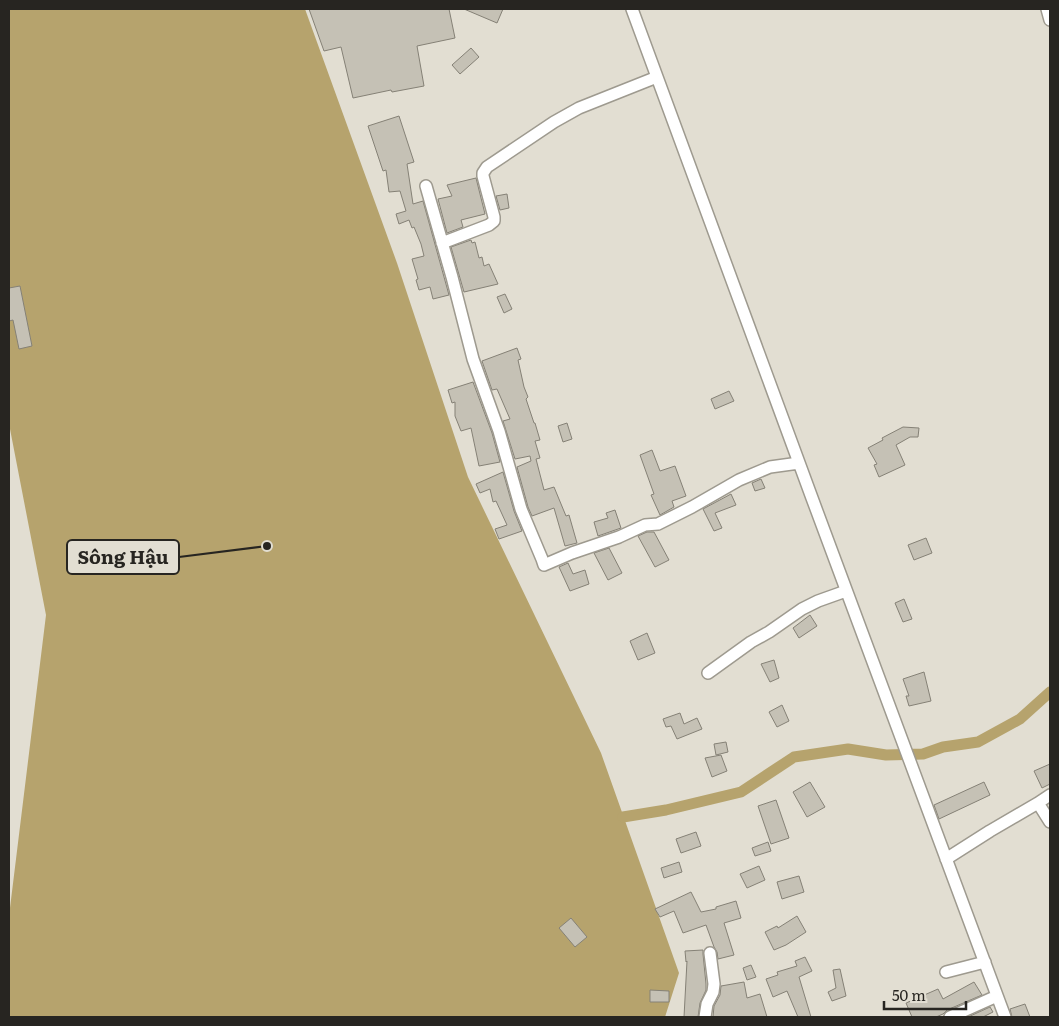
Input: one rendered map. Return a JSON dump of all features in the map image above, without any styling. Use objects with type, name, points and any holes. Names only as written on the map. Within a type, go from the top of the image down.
[{"type":"street","points":[[632,9],[1005,1017]]},
{"type":"street","points":[[1047,9],[1050,20]]},
{"type":"street","points":[[442,243],[489,225],[494,221],[483,174],[487,167],[554,122],[579,108],[657,77]]},
{"type":"street","points":[[426,186],[473,359],[499,431],[521,508],[544,565],[619,537],[645,525],[658,524],[739,480],[770,467],[799,463]]},
{"type":"street","points":[[708,673],[802,609],[846,591]]},
{"type":"street","points":[[946,859],[1050,795]]},
{"type":"street","points":[[1038,803],[1050,822]]},
{"type":"street","points":[[705,1017],[706,1004],[713,992],[714,984],[710,952]]},
{"type":"street","points":[[946,972],[985,962]]},
{"type":"street","points":[[950,1017],[997,996]]},
{"type":"shaded area","points":[[9,9],[305,9],[397,263],[468,477],[601,753],[679,973],[665,1017],[9,1017],[9,916],[46,615],[9,426]]},
{"type":"building","points":[[309,9],[449,9],[455,38],[417,46],[424,86],[392,92],[391,90],[353,98],[341,47],[324,51]]},
{"type":"building","points":[[464,9],[503,9],[497,23]]},
{"type":"building","points":[[471,48],[479,57],[460,74],[452,65]]},
{"type":"building","points":[[399,116],[414,162],[407,164],[413,204],[423,201],[449,295],[433,299],[430,287],[419,290],[412,259],[424,256],[421,244],[409,220],[399,224],[396,214],[406,211],[400,191],[389,192],[386,170],[383,171],[368,126]]},
{"type":"building","points":[[476,178],[485,214],[461,220],[463,227],[447,233],[438,199],[452,196],[447,185]]},
{"type":"building","points":[[507,194],[509,208],[500,210],[496,196]]},
{"type":"building","points":[[471,240],[472,243],[475,242],[479,258],[482,257],[484,266],[489,264],[498,284],[464,292],[451,247]]},
{"type":"building","points":[[20,286],[32,346],[19,349],[13,320],[9,321],[9,288]]},
{"type":"building","points":[[505,294],[512,309],[504,313],[497,297]]},
{"type":"building","points":[[517,348],[521,359],[518,360],[524,387],[528,397],[526,399],[540,440],[535,441],[540,458],[536,459],[544,490],[554,487],[566,516],[569,515],[577,543],[565,546],[554,508],[532,516],[517,467],[531,461],[530,456],[515,459],[503,421],[510,419],[497,389],[492,390],[482,361]]},
{"type":"building","points":[[473,382],[492,433],[500,462],[479,466],[471,428],[461,431],[455,416],[455,402],[452,403],[448,390]]},
{"type":"building","points":[[729,391],[734,401],[715,409],[711,399]]},
{"type":"building","points":[[567,423],[572,439],[563,442],[558,426]]},
{"type":"building","points":[[903,427],[919,428],[918,437],[910,437],[896,445],[905,465],[879,477],[874,465],[877,464],[868,448]]},
{"type":"building","points":[[652,450],[660,471],[675,466],[686,496],[672,501],[674,507],[660,515],[651,495],[654,494],[640,455]]},
{"type":"building","points":[[503,472],[522,531],[499,539],[495,529],[507,525],[496,501],[493,502],[490,489],[480,493],[476,484]]},
{"type":"building","points":[[761,479],[765,488],[755,491],[752,483]]},
{"type":"building","points":[[731,494],[736,505],[715,513],[722,528],[714,531],[703,509]]},
{"type":"building","points":[[615,510],[621,528],[598,536],[594,522],[608,518],[606,513]]},
{"type":"building","points":[[647,532],[654,532],[669,560],[655,567],[638,536]]},
{"type":"building","points":[[926,538],[932,553],[914,560],[908,545]]},
{"type":"building","points":[[609,548],[622,573],[608,580],[594,553]]},
{"type":"building","points":[[568,563],[573,574],[585,570],[589,584],[570,591],[559,567]]},
{"type":"building","points":[[904,599],[912,619],[903,622],[895,603]]},
{"type":"building","points":[[810,615],[817,626],[799,638],[793,628]]},
{"type":"building","points":[[647,633],[655,653],[638,660],[630,641]]},
{"type":"building","points":[[774,660],[779,678],[770,682],[761,664]]},
{"type":"building","points":[[924,672],[931,701],[909,706],[906,696],[909,696],[903,679]]},
{"type":"building","points":[[782,705],[789,721],[777,727],[769,712]]},
{"type":"building","points":[[680,713],[684,724],[697,718],[702,729],[677,739],[671,726],[666,727],[663,719]]},
{"type":"building","points":[[726,742],[728,752],[716,755],[714,744]]},
{"type":"building","points":[[721,755],[727,771],[712,777],[705,758]]},
{"type":"building","points":[[1050,764],[1050,784],[1042,788],[1034,771]]},
{"type":"building","points":[[810,782],[825,807],[807,817],[793,792]]},
{"type":"building","points":[[984,782],[990,795],[939,819],[934,805]]},
{"type":"building","points":[[776,800],[789,838],[771,844],[758,806]]},
{"type":"building","points":[[696,832],[701,846],[681,853],[676,839]]},
{"type":"building","points":[[768,842],[771,851],[755,856],[752,848]]},
{"type":"building","points":[[679,862],[682,872],[664,878],[661,868]]},
{"type":"building","points":[[759,866],[765,880],[747,888],[740,874]]},
{"type":"building","points":[[799,876],[804,892],[782,899],[777,882]]},
{"type":"building","points":[[691,892],[701,912],[716,909],[716,907],[736,901],[741,918],[724,923],[734,955],[718,959],[706,925],[683,933],[674,911],[660,917],[655,909]]},
{"type":"building","points":[[797,916],[806,932],[786,945],[774,950],[765,932],[777,926],[778,928]]},
{"type":"building","points":[[571,918],[587,937],[575,947],[559,928]]},
{"type":"building","points":[[703,950],[706,990],[700,1003],[698,1017],[684,1017],[687,961],[685,951]]},
{"type":"building","points":[[805,957],[812,971],[799,977],[811,1017],[798,1017],[787,991],[773,997],[766,979],[778,975],[777,972],[797,966],[795,961]]},
{"type":"building","points":[[751,965],[756,977],[747,980],[743,968]]},
{"type":"building","points":[[840,969],[846,996],[832,1001],[828,992],[836,988],[833,970]]},
{"type":"building","points":[[744,982],[747,998],[760,994],[767,1017],[713,1017],[714,1006],[720,995],[721,986]]},
{"type":"building","points":[[974,982],[982,995],[947,1010],[936,1017],[912,1017],[906,1003],[938,989],[943,999]]},
{"type":"building","points":[[650,990],[669,991],[669,1002],[650,1002]]},
{"type":"building","points":[[1025,1004],[1030,1017],[1012,1017],[1010,1009]]},
{"type":"building","points":[[990,1007],[993,1012],[983,1017],[968,1017]]},
{"type":"waterway","points":[[623,817],[666,810],[741,792],[794,757],[848,749],[886,755],[923,754],[943,747],[978,742],[1020,719],[1050,692]]},
{"type":"place","name":"Sông Hậu","points":[[267,546]]}]
